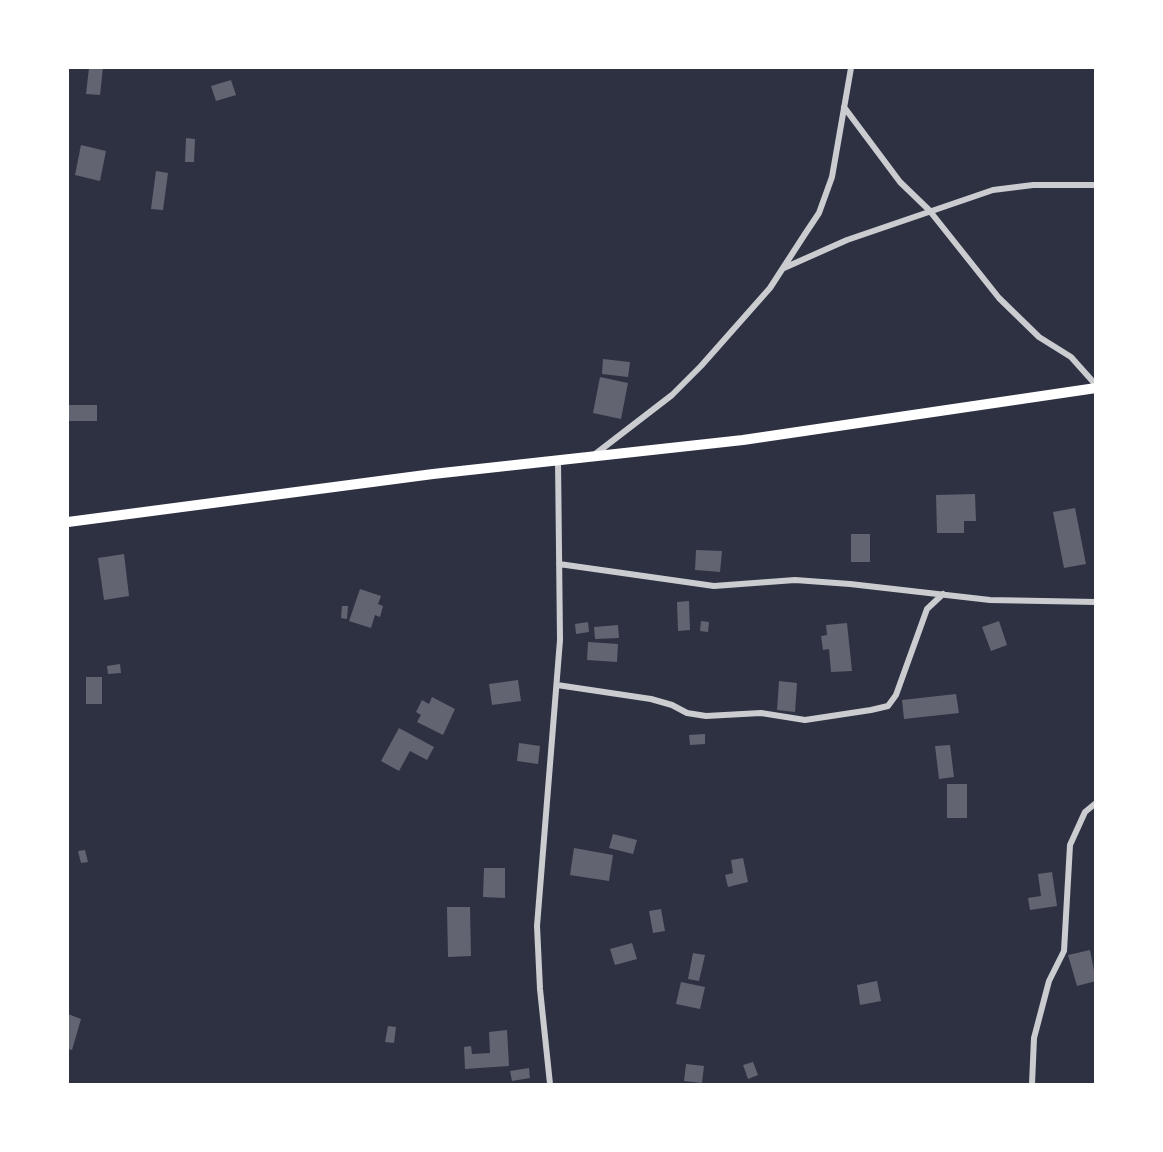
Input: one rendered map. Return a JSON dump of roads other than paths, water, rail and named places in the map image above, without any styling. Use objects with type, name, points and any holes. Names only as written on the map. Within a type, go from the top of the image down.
[{"type":"main road","points":[[68,522],[432,474],[743,440],[1095,386]]},
{"type":"street","points":[[591,457],[672,395],[770,288],[819,213],[826,196],[836,159],[851,68]]},
{"type":"street","points":[[843,107],[900,182],[929,210],[999,298],[1039,337],[1071,357],[1095,386]]},
{"type":"street","points":[[783,268],[847,240],[929,210],[993,190],[1033,185],[1095,185]]},
{"type":"street","points":[[550,1084],[540,989],[537,926],[560,640],[558,460]]},
{"type":"street","points":[[560,564],[714,586],[795,580],[990,600],[1095,602]]},
{"type":"street","points":[[557,685],[651,699],[672,705],[687,713],[706,716],[761,713],[806,720],[871,710],[888,705],[896,695],[927,609],[943,594]]},
{"type":"street","points":[[1032,1084],[1034,1038],[1049,981],[1064,951],[1070,845],[1085,812],[1095,803]]}]
